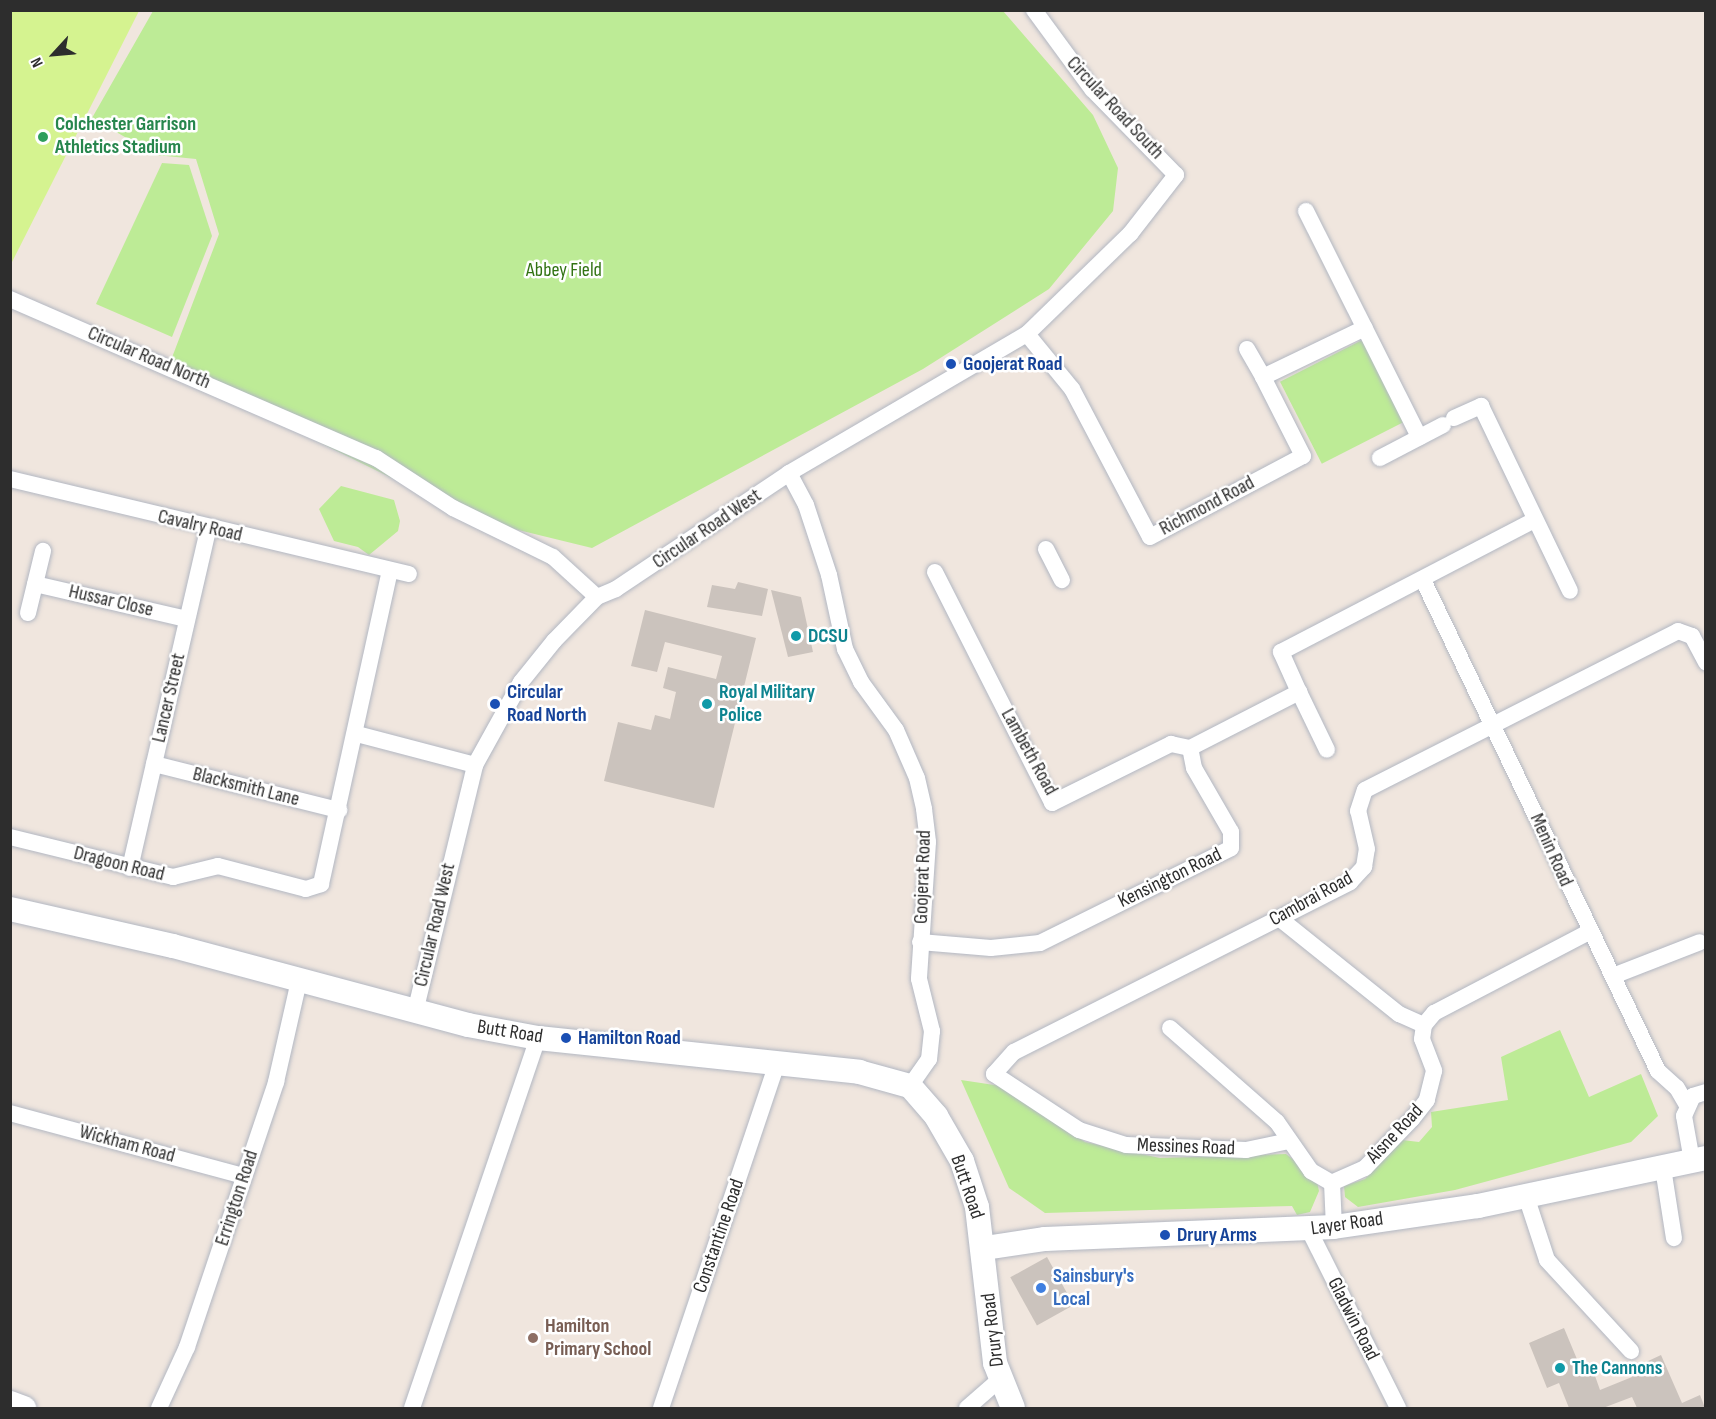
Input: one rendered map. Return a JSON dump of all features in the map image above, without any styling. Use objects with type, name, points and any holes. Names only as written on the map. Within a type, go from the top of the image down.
[{"type":"main road","name":"Butt Road","points":[[10,909],[415,1012],[538,1038],[859,1072],[910,1086],[936,1116],[962,1161],[984,1248]]},
{"type":"main road","name":"Layer Road","points":[[984,1248],[1045,1239],[1309,1230],[1334,1227],[1526,1196],[1699,1159]]},
{"type":"main road","name":"Drury Road","points":[[984,1248],[999,1380],[1013,1408]]},
{"type":"main road","points":[[10,1403],[24,1408]]},
{"type":"street","name":"Circular Road South","points":[[1034,10],[1092,89],[1176,175]]},
{"type":"street","name":"Circular Road West","points":[[415,1012],[474,765],[521,682],[597,597],[646,570],[789,473],[1027,334],[1130,234],[1176,175]]},
{"type":"street","points":[[1306,211],[1419,437]]},
{"type":"street","name":"Circular Road North","points":[[10,299],[376,458],[453,508],[553,557],[597,597]]},
{"type":"street","points":[[1263,378],[1365,328]]},
{"type":"street","name":"Richmond Road","points":[[1027,334],[1072,388],[1150,537],[1303,456],[1246,349]]},
{"type":"street","points":[[1380,458],[1481,406],[1570,591]]},
{"type":"street","name":"Goojerat Road","points":[[789,473],[806,505],[829,575],[845,649],[861,682],[896,730],[917,777],[928,842],[919,979],[932,1031],[929,1059],[910,1086]]},
{"type":"street","name":"Cavalry Road","points":[[10,479],[208,529],[409,574]]},
{"type":"street","points":[[1327,750],[1281,652],[1535,520]]},
{"type":"street","name":"Lancer Street","points":[[130,868],[208,529]]},
{"type":"street","points":[[1046,549],[1062,580]]},
{"type":"street","points":[[28,613],[43,551]]},
{"type":"street","points":[[390,570],[357,734],[474,765]]},
{"type":"street","name":"Lambeth Road","points":[[936,572],[1052,802],[1171,744],[1190,748]]},
{"type":"street","name":"Menin Road","points":[[1423,579],[1493,723],[1589,932],[1613,976],[1658,1071],[1677,1088],[1687,1105]]},
{"type":"street","name":"Hussar Close","points":[[35,584],[187,619]]},
{"type":"street","name":"Cambrai Road","points":[[994,1074],[1014,1052],[1350,882],[1364,867],[1367,849],[1358,811],[1365,790],[1678,631],[1692,636],[1706,662]]},
{"type":"street","points":[[1190,748],[1299,692]]},
{"type":"street","name":"Dragoon Road","points":[[10,837],[130,868],[180,878],[218,866],[306,889],[321,884],[357,734]]},
{"type":"street","name":"Kensington Road","points":[[920,942],[991,948],[1040,943],[1231,848],[1232,832],[1194,768],[1190,748]]},
{"type":"street","name":"Blacksmith Lane","points":[[154,765],[339,810]]},
{"type":"street","points":[[1279,918],[1400,1014],[1424,1025],[1434,1013],[1589,932]]},
{"type":"street","points":[[1613,976],[1700,942]]},
{"type":"street","name":"Errington Road","points":[[159,1408],[187,1347],[276,1082],[299,981]]},
{"type":"street","name":"Aisne Road","points":[[1332,1183],[1365,1168],[1427,1100],[1434,1071],[1422,1039],[1424,1025]]},
{"type":"street","points":[[1170,1028],[1277,1122],[1311,1171],[1332,1183],[1334,1227]]},
{"type":"street","points":[[412,1408],[538,1038]]},
{"type":"street","name":"Constantine Road","points":[[661,1408],[777,1064]]},
{"type":"street","name":"Messines Road","points":[[994,1074],[1079,1130],[1126,1145],[1246,1150],[1289,1141]]},
{"type":"street","points":[[1699,1159],[1684,1116],[1693,1096],[1706,1092]]},
{"type":"street","name":"Wickham Road","points":[[10,1113],[244,1176]]},
{"type":"street","points":[[1663,1168],[1674,1238]]},
{"type":"street","points":[[1526,1196],[1547,1260],[1631,1351]]},
{"type":"street","name":"Gladwin Road","points":[[1309,1230],[1398,1408]]},
{"type":"street","points":[[967,1408],[999,1380]]},
{"type":"green space","name":"Colchester Garrison Athletics Stadium","points":[[10,11],[139,11],[11,264]]},
{"type":"green space","name":"Abbey Field","points":[[153,11],[1003,11],[1093,115],[1118,168],[1113,211],[1049,289],[923,369],[592,548],[477,520],[168,368],[219,234],[196,159],[156,155],[92,118]]},
{"type":"green space","points":[[162,163],[189,165],[212,236],[172,337],[96,304]]},
{"type":"green space","points":[[1362,340],[1404,422],[1322,464],[1280,382]]},
{"type":"green space","points":[[341,486],[394,500],[400,521],[398,531],[369,555],[358,547],[334,541],[319,509]]},
{"type":"green space","points":[[1560,1030],[1589,1097],[1641,1074],[1658,1116],[1631,1142],[1455,1190],[1358,1207],[1345,1197],[1344,1186],[1365,1179],[1402,1140],[1419,1142],[1432,1127],[1431,1112],[1508,1100],[1501,1057]]},
{"type":"green space","points":[[961,1080],[1001,1086],[1085,1142],[1160,1158],[1286,1154],[1316,1177],[1319,1191],[1310,1212],[1297,1215],[1292,1206],[1045,1213],[1009,1188]]},
{"type":"building","points":[[738,582],[768,589],[762,616],[707,607],[712,585],[735,589]]},
{"type":"building","points":[[771,590],[801,597],[813,652],[788,657]]},
{"type":"building","name":"Royal Military Police","points":[[645,610],[756,638],[714,808],[604,781],[618,722],[651,730],[655,715],[670,719],[676,692],[663,688],[668,667],[716,679],[722,656],[665,642],[657,672],[631,666]]},
{"type":"building","name":"Sainsbury's Local","points":[[1047,1257],[1074,1305],[1037,1325],[1010,1277]]},
{"type":"building","name":"The Cannons","points":[[1564,1328],[1584,1376],[1594,1373],[1600,1390],[1632,1377],[1629,1370],[1661,1355],[1682,1403],[1700,1395],[1705,1408],[1637,1408],[1632,1397],[1603,1408],[1569,1408],[1559,1383],[1547,1388],[1529,1343]]},
{"type":"place","name":"Colchester Garrison Athletics Stadium","points":[[43,137]]},
{"type":"place","name":"Goojerat Road","points":[[951,364]]},
{"type":"place","name":"DCSU","points":[[796,636]]},
{"type":"place","name":"Circular Road North","points":[[495,704]]},
{"type":"place","name":"Royal Military Police","points":[[707,704]]},
{"type":"place","name":"Hamilton Road","points":[[566,1038]]},
{"type":"place","name":"Drury Arms","points":[[1165,1235]]},
{"type":"place","name":"Sainsbury's Local","points":[[1041,1288]]},
{"type":"place","name":"Hamilton Primary School","points":[[533,1338]]},
{"type":"place","name":"The Cannons","points":[[1560,1368]]}]
